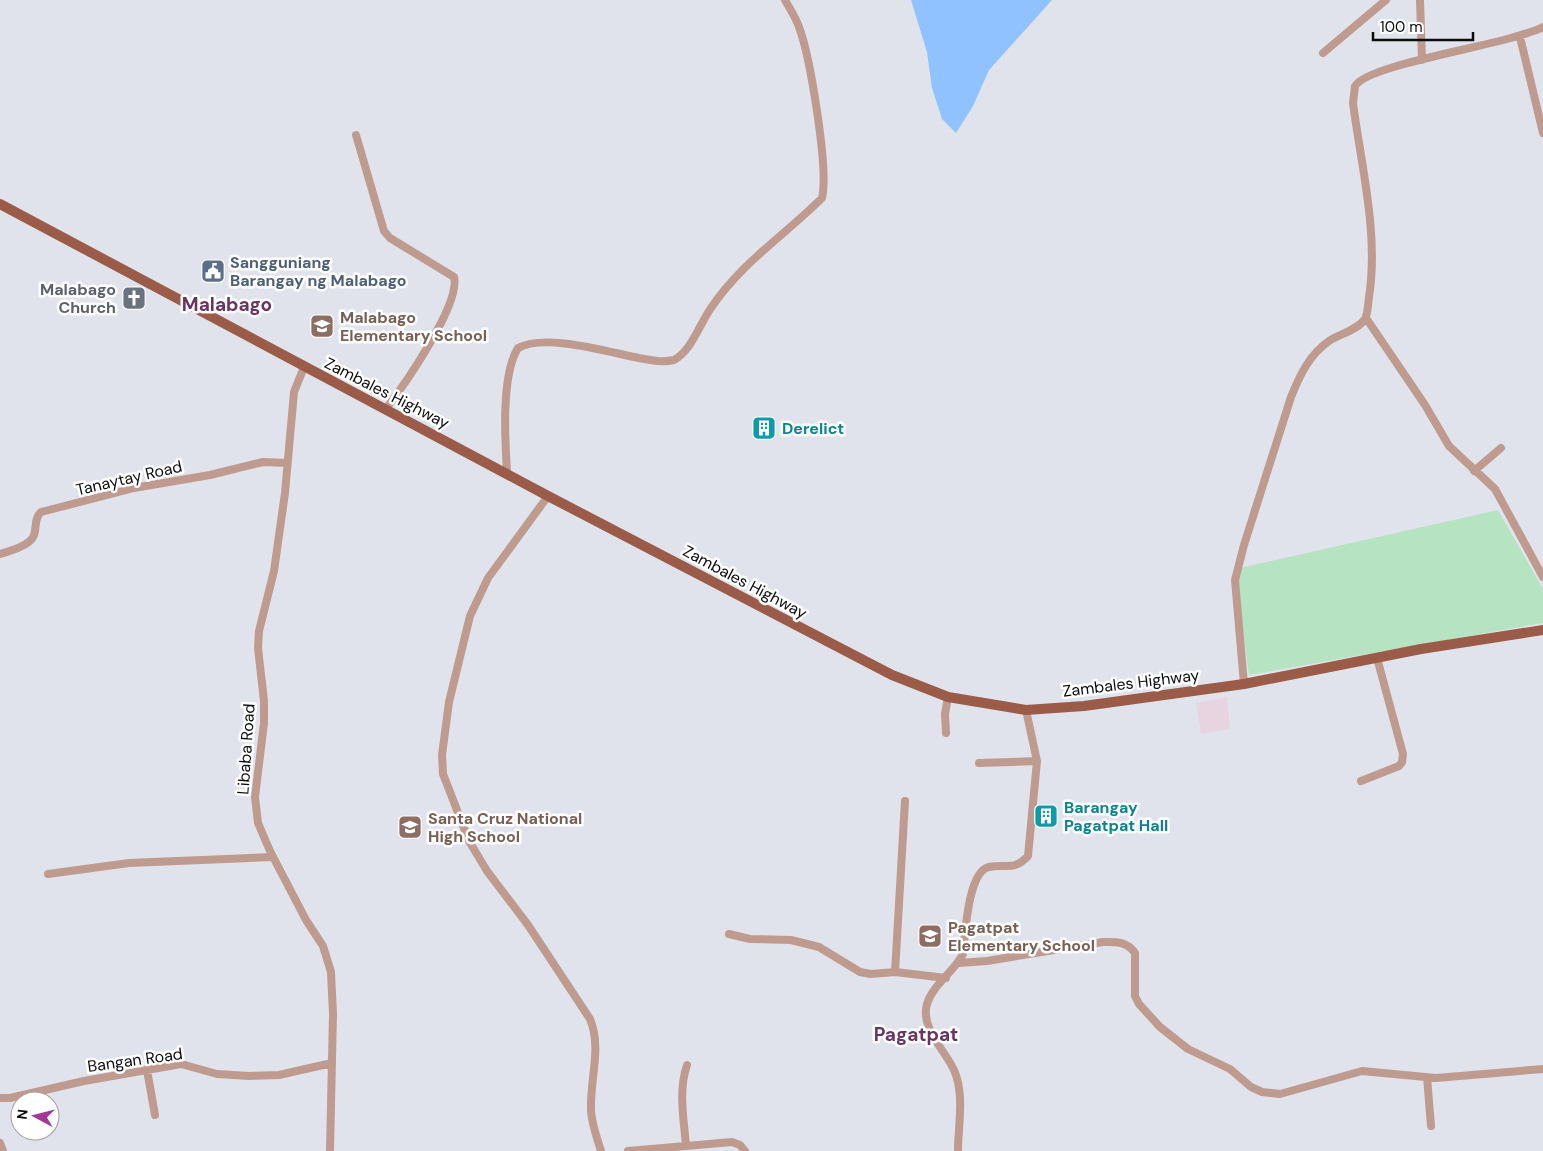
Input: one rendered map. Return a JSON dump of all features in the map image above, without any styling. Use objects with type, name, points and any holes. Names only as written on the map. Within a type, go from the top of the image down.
[{"type":"main road","name":"Zambales Highway","points":[[0,204],[385,410],[507,472],[548,496],[892,676],[948,697],[1026,710],[1084,706],[1244,684],[1377,658],[1543,630]]},
{"type":"street","points":[[507,472],[506,401],[512,363],[518,348],[533,342],[552,342],[655,361],[674,360],[688,346],[711,308],[741,269],[822,198],[825,186],[820,136],[808,62],[800,28],[785,0]]},
{"type":"street","points":[[1323,53],[1386,0]]},
{"type":"street","points":[[1420,0],[1422,60]]},
{"type":"street","points":[[1244,684],[1236,580],[1244,545],[1291,397],[1299,377],[1313,355],[1330,341],[1361,323],[1366,318],[1372,278],[1373,245],[1353,93],[1358,80],[1365,76],[1422,60],[1520,36],[1543,27]]},
{"type":"street","points":[[1520,36],[1543,133]]},
{"type":"street","points":[[356,135],[384,231],[390,238],[454,277],[455,282],[447,309],[424,353],[385,410]]},
{"type":"street","points":[[1366,318],[1425,405],[1449,446],[1495,489],[1506,506],[1543,577]]},
{"type":"street","name":"Libaba Road","points":[[304,367],[294,392],[274,571],[263,611],[258,648],[264,701],[264,723],[255,797],[258,823],[272,857],[328,958],[331,972],[333,1014],[330,1151]]},
{"type":"street","points":[[1474,471],[1501,448]]},
{"type":"street","name":"Tanaytay Road","points":[[0,554],[30,541],[34,536],[36,519],[41,512],[134,488],[210,475],[263,462],[287,463]]},
{"type":"street","points":[[548,496],[488,578],[470,616],[449,702],[442,755],[443,774],[469,841],[487,871],[528,925],[590,1018],[595,1032],[596,1047],[591,1110],[601,1151]]},
{"type":"street","points":[[1361,781],[1399,766],[1402,762],[1403,754],[1377,658]]},
{"type":"street","points":[[946,733],[945,714],[948,697]]},
{"type":"street","points":[[958,1151],[960,1092],[955,1071],[932,1034],[926,1011],[935,990],[959,962],[963,954],[972,894],[977,875],[982,869],[990,866],[1016,866],[1028,856],[1037,761],[1026,710]]},
{"type":"street","points":[[979,764],[1037,761]]},
{"type":"street","points":[[895,972],[905,801]]},
{"type":"street","points":[[48,874],[129,862],[272,857]]},
{"type":"street","points":[[730,934],[750,939],[791,940],[819,947],[860,972],[871,974],[895,972],[946,978]]},
{"type":"street","points":[[959,962],[996,960],[1103,942],[1122,943],[1131,947],[1135,953],[1135,996],[1139,1004],[1160,1027],[1188,1049],[1230,1069],[1251,1087],[1262,1092],[1280,1094],[1362,1071],[1427,1077],[1504,1074],[1543,1069]]},
{"type":"street","name":"Bangan Road","points":[[0,1098],[10,1098],[181,1064],[217,1074],[249,1076],[280,1075],[332,1062]]},
{"type":"street","points":[[686,1146],[682,1094],[683,1076],[687,1065]]},
{"type":"street","points":[[147,1070],[155,1115]]},
{"type":"street","points":[[1427,1077],[1431,1126]]},
{"type":"street","points":[[628,1151],[732,1142],[740,1144],[745,1151]]},
{"type":"street","points":[[0,1143],[3,1151]]},
{"type":"shaded area","points":[[1227,697],[1230,729],[1201,734],[1196,703]]},
{"type":"green space","points":[[1498,510],[1543,589],[1543,623],[1249,675],[1237,585],[1240,568]]},
{"type":"water","points":[[911,0],[1052,0],[989,70],[973,106],[956,133],[942,119],[932,88],[927,52]]},
{"type":"place","name":"Sangguniang Barangay ng Malabago","points":[[213,271]]},
{"type":"place","name":"Malabago Church","points":[[134,298]]},
{"type":"place","name":"Malabago Elementary School","points":[[322,326]]},
{"type":"place","name":"Derelict","points":[[764,428]]},
{"type":"place","name":"Barangay Pagatpat Hall","points":[[1046,816]]},
{"type":"place","name":"Santa Cruz National High School","points":[[410,827]]},
{"type":"place","name":"Pagatpat Elementary School","points":[[930,936]]},
{"type":"district","name":"Malabago","points":[[227,304]]},
{"type":"district","name":"Pagatpat","points":[[916,1034]]}]
